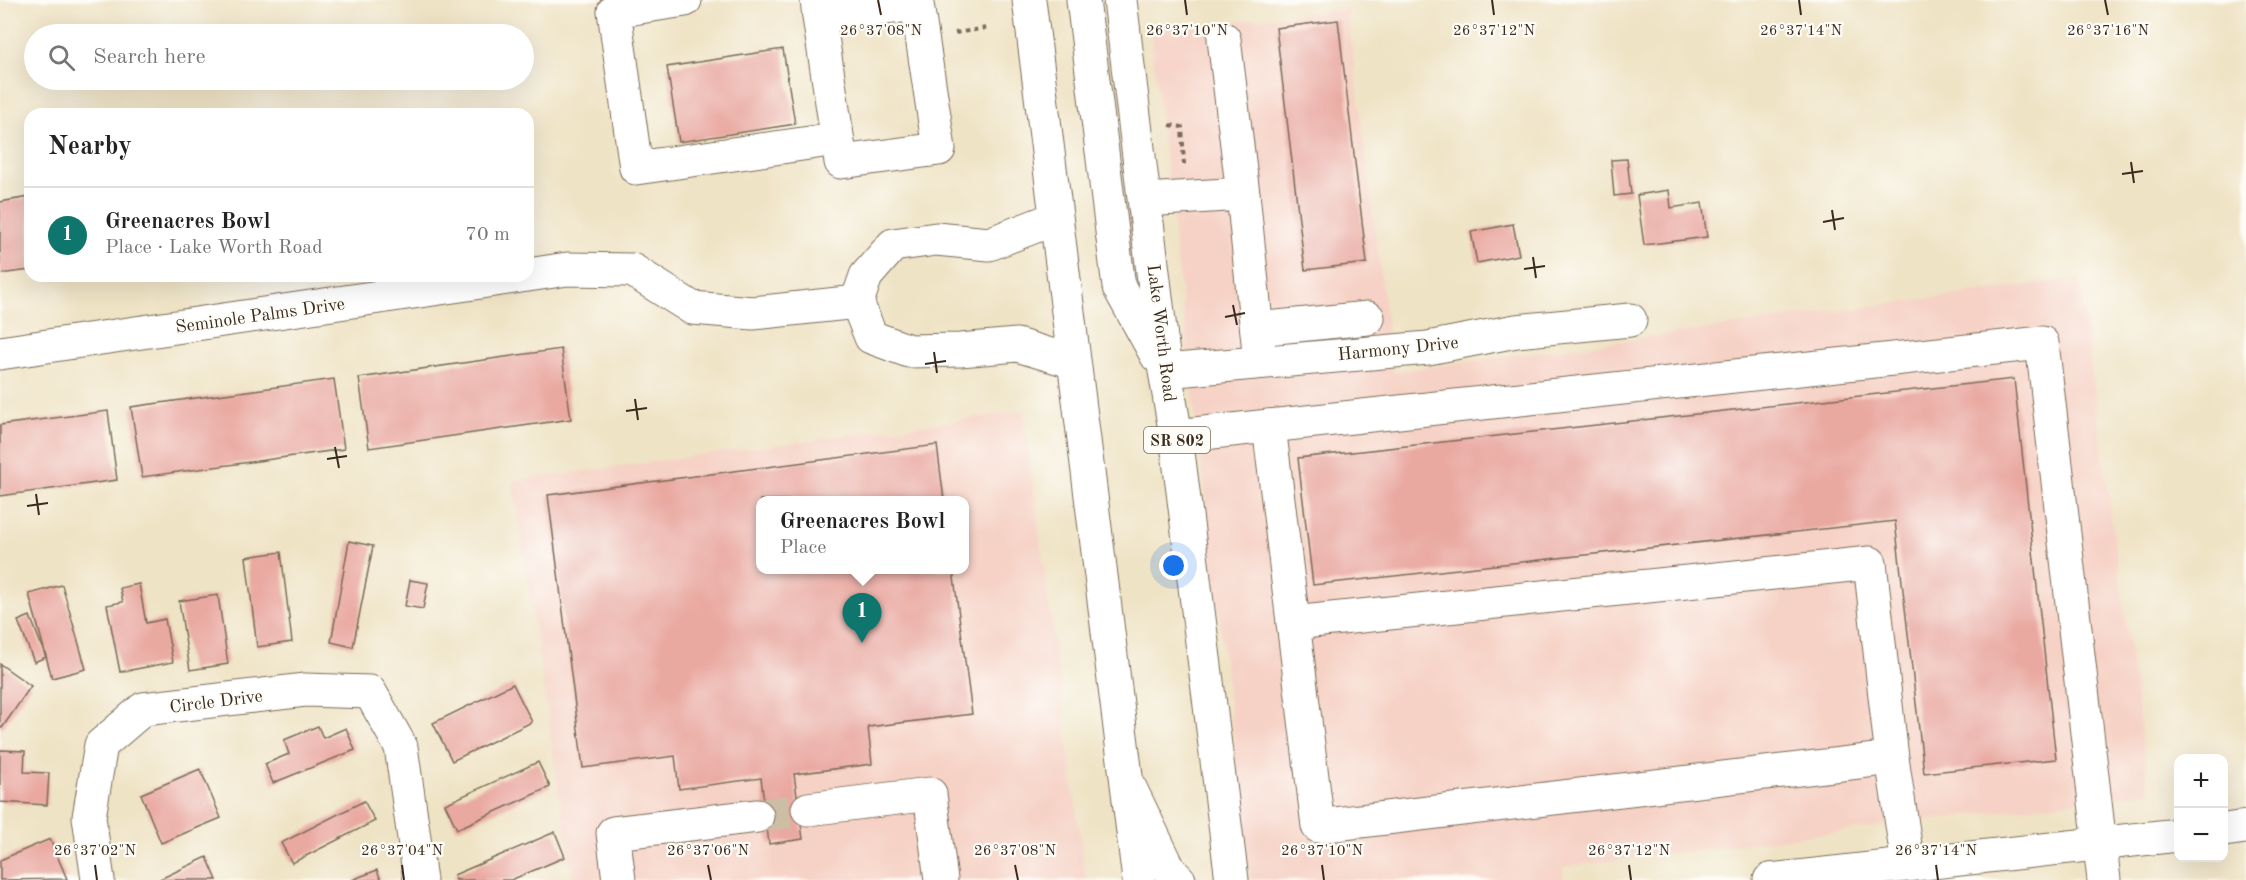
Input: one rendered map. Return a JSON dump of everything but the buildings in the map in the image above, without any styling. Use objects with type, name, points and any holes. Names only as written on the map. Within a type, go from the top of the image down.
[{"type":"street","points":[[685,0],[614,11],[636,168],[837,139]]},
{"type":"street","points":[[1029,0],[1139,880]]},
{"type":"street","points":[[1083,0],[1119,288],[1165,371]]},
{"type":"street","name":"Lake Worth Road","points":[[1120,0],[1165,371],[1176,436],[1232,880]]},
{"type":"street","points":[[917,4],[939,149],[840,162],[818,8],[917,4]]},
{"type":"street","points":[[1224,39],[1260,362]]},
{"type":"street","points":[[1145,201],[1243,194]]},
{"type":"street","points":[[1056,218],[989,244],[936,239],[893,245],[866,276],[857,302],[871,337],[909,351],[960,350],[1017,345],[1074,362]]},
{"type":"street","points":[[534,274],[567,269],[632,270],[692,308],[753,313],[857,302]]},
{"type":"street","name":"Seminole Palms Drive","points":[[0,353],[480,282]]},
{"type":"street","points":[[1257,329],[1368,318]]},
{"type":"street","name":"Harmony Drive","points":[[1165,371],[1428,348],[1516,331],[1630,320]]},
{"type":"street","points":[[1176,436],[2042,343],[2104,880]]},
{"type":"street","points":[[1269,426],[1318,826],[1892,758]]},
{"type":"street","points":[[1293,623],[1870,563],[1892,758],[1908,865]]},
{"type":"street","name":"Circle Drive","points":[[98,880],[89,818],[101,745],[143,709],[304,690],[370,693],[401,747],[420,880]]},
{"type":"street","points":[[1126,778],[1170,871],[1179,880]]},
{"type":"street","points":[[808,809],[930,795],[941,880]]},
{"type":"street","points":[[619,880],[613,833],[757,816]]},
{"type":"street","points":[[2228,829],[2246,827]]},
{"type":"street","points":[[1770,880],[2174,835]]},
{"type":"path","points":[[954,33],[987,28]]},
{"type":"path","points":[[1170,125],[1182,127],[1184,165]]},
{"type":"shaded area","points":[[1347,9],[1393,372],[2079,278],[2149,792],[1563,867],[1564,880],[1250,880],[1150,30]]},
{"type":"shaded area","points":[[1023,411],[1086,880],[572,880],[513,481]]},
{"type":"tunnel","points":[[757,816],[808,809]]},
{"type":"place","name":"Greenacres Bowl","points":[[862,643]]}]
